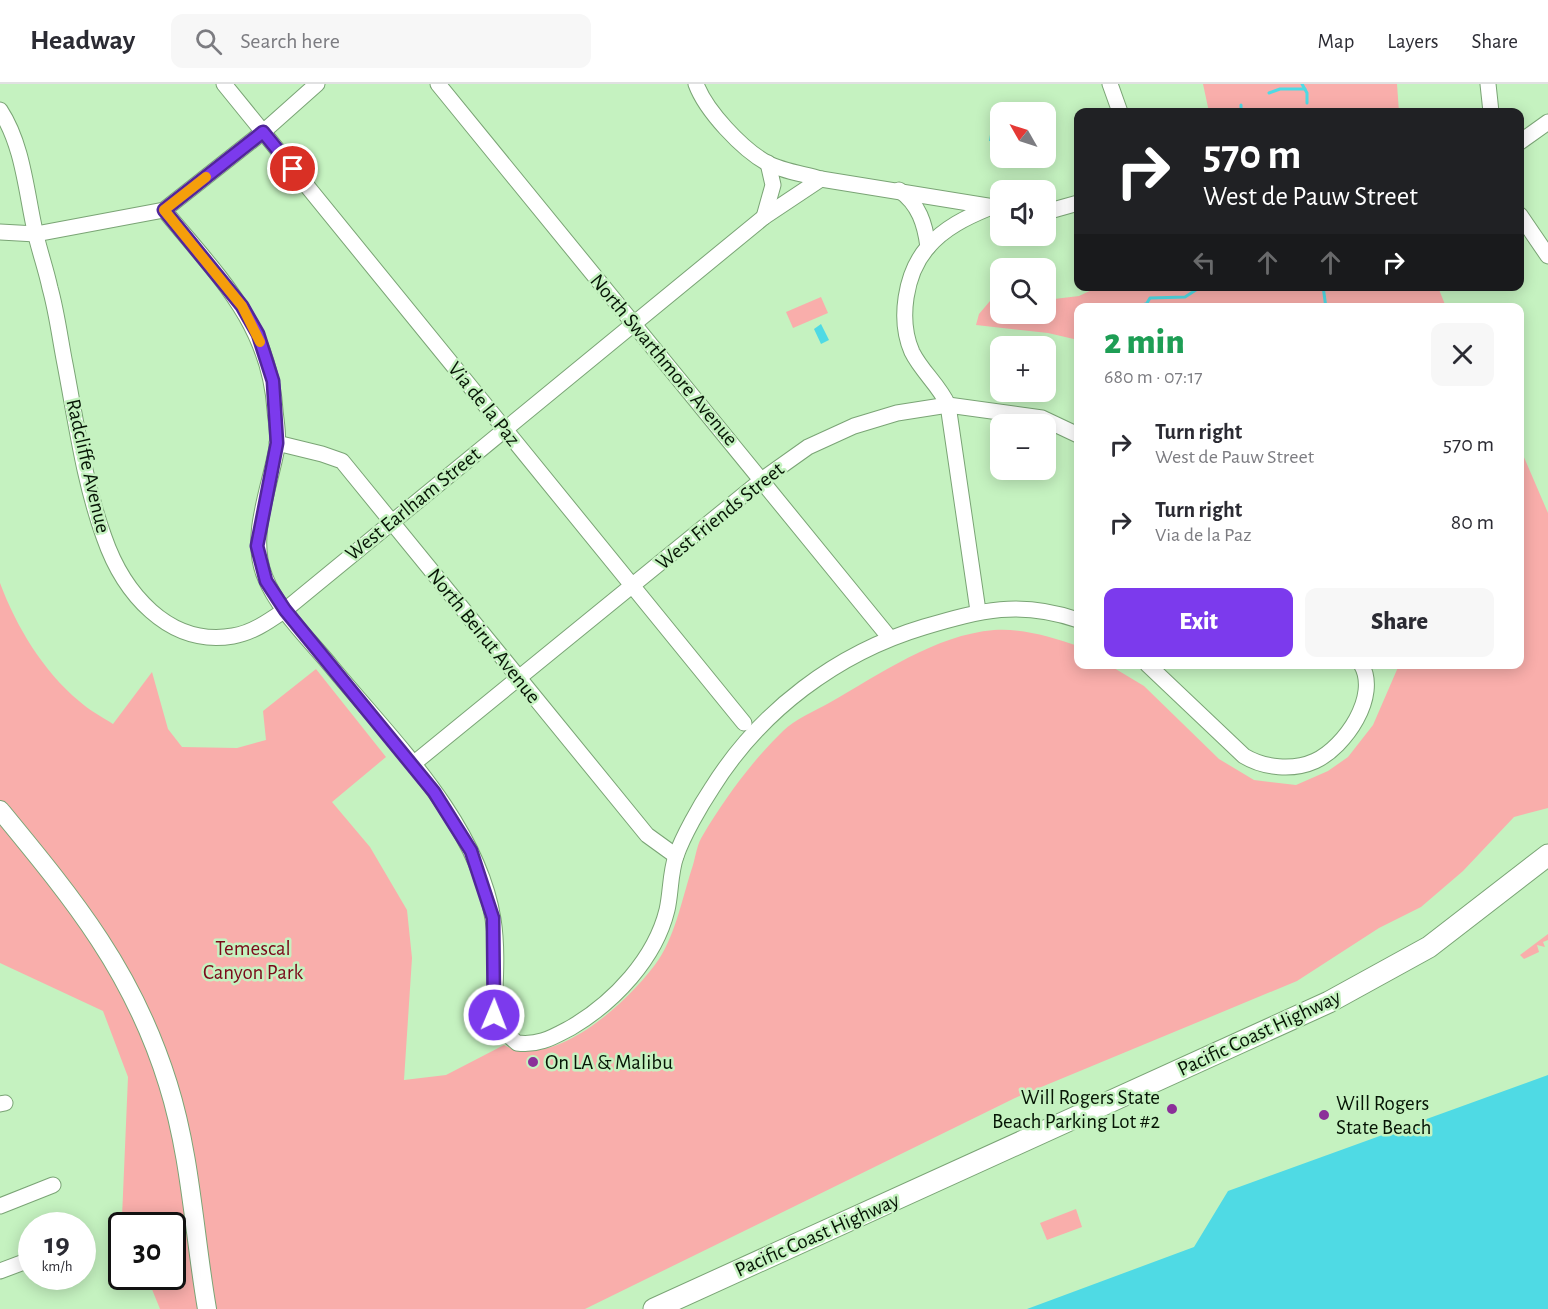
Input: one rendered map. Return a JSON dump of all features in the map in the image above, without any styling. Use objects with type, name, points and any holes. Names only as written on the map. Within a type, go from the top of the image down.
[{"type":"highway","name":"Pacific Coast Highway","points":[[654,1309],[1329,1002],[1430,947],[1548,855]]},
{"type":"main road","points":[[0,810],[68,892],[99,935],[122,974],[150,1034],[169,1085],[184,1148],[207,1309]]},
{"type":"street","name":"Via de la Paz","points":[[224,84],[744,723]]},
{"type":"street","points":[[0,232],[36,234],[164,210],[263,132],[317,84]]},
{"type":"street","name":"North Swarthmore Avenue","points":[[438,84],[890,637]]},
{"type":"street","points":[[696,84],[700,94],[722,123],[768,163],[821,178],[990,206]]},
{"type":"street","points":[[1110,84],[1119,108]]},
{"type":"street","points":[[1488,84],[1491,108]]},
{"type":"street","name":"Radcliffe Avenue","points":[[0,110],[10,125],[24,174],[36,234],[51,289],[93,500],[104,538],[133,591],[139,601],[170,626],[200,636],[233,636],[262,625],[285,610]]},
{"type":"street","points":[[1524,139],[1548,122]]},
{"type":"street","points":[[764,217],[773,185],[768,163]]},
{"type":"street","name":"West Earlham Street","points":[[285,610],[764,217],[821,178]]},
{"type":"street","points":[[899,190],[919,212],[927,244]]},
{"type":"street","points":[[1056,209],[1074,204]]},
{"type":"street","points":[[978,611],[948,405],[942,392],[923,371],[911,350],[905,303],[910,282],[927,244],[962,219],[990,209]]},
{"type":"street","points":[[164,210],[242,306],[258,334],[273,381],[277,443],[257,546],[266,581],[285,610],[413,764],[457,825],[482,881],[493,918],[494,1015],[499,1027],[517,1043],[543,1043],[583,1020],[618,993],[633,976],[655,939],[667,912],[676,856],[711,788],[752,733],[807,684],[890,637],[978,611],[1018,607],[1057,613],[1074,619]]},
{"type":"street","points":[[1524,221],[1548,256]]},
{"type":"street","name":"West Friends Street","points":[[413,764],[763,479],[808,447],[854,426],[897,413],[948,405],[1042,418],[1074,433]]},
{"type":"street","name":"North Beirut Avenue","points":[[277,443],[342,461],[647,835],[676,856]]},
{"type":"street","points":[[1153,669],[1226,741],[1257,763],[1275,767],[1316,761],[1348,735],[1360,712],[1366,693],[1362,669]]},
{"type":"street","points":[[0,1206],[53,1185]]},
{"type":"street","points":[[0,1271],[18,1264]]},
{"type":"green space","points":[[1203,84],[1397,84],[1399,108],[1208,108]]},
{"type":"green space","points":[[1090,291],[1440,291],[1444,303],[1074,303],[1074,339],[1048,333],[976,325],[979,314],[990,301],[990,324],[1056,324],[1056,299],[1079,296]]},
{"type":"green space","points":[[821,297],[828,313],[793,328],[786,312]]},
{"type":"green space","name":"Temescal Canyon Park","points":[[1524,457],[1548,513],[1548,808],[1514,817],[1463,871],[1421,907],[1379,928],[1297,981],[1015,1098],[585,1309],[160,1309],[152,1290],[186,1290],[186,1212],[122,1212],[128,1077],[103,1011],[0,963],[0,583],[14,615],[42,662],[83,704],[113,724],[152,672],[168,729],[182,747],[237,748],[266,740],[263,711],[316,669],[386,757],[332,802],[370,847],[407,910],[412,958],[404,1080],[446,1075],[504,1045],[524,1051],[546,1049],[568,1040],[611,1011],[647,975],[665,949],[675,926],[701,838],[720,807],[761,755],[799,719],[888,668],[951,639],[972,633],[1016,630],[1074,645],[1074,669],[1116,669],[1144,686],[1219,759],[1254,780],[1296,785],[1328,771],[1348,757],[1373,725],[1397,669],[1524,669]]},
{"type":"green space","points":[[1548,934],[1548,940],[1543,942],[1545,947],[1537,945],[1539,952],[1524,959],[1520,955]]},
{"type":"green space","points":[[1076,1209],[1082,1227],[1047,1240],[1040,1223]]},
{"type":"water","points":[[821,324],[829,340],[821,344],[814,329]]},
{"type":"water","points":[[1548,1075],[1548,1309],[1027,1309],[1194,1247],[1228,1191]]},
{"type":"waterway","points":[[1302,84],[1307,93],[1307,103]]},
{"type":"waterway","points":[[1269,93],[1280,89],[1305,89]]},
{"type":"waterway","points":[[1147,303],[1150,298],[1185,297],[1194,291]]},
{"type":"waterway","points":[[1324,291],[1325,303]]},
{"type":"slow traffic","points":[[206,177],[164,210],[242,306],[260,342]]},
{"type":"place","name":"On LA & Malibu","points":[[533,1062]]},
{"type":"place","name":"Will Rogers State Beach Parking Lot #2","points":[[1172,1109]]},
{"type":"place","name":"Will Rogers State Beach","points":[[1324,1115]]},
{"type":"route","points":[[293,169],[263,132],[164,210],[242,306],[258,334],[273,381],[277,443],[257,546],[261,569],[285,610],[434,792],[457,825],[471,851],[493,918],[496,957],[494,1015]]}]
